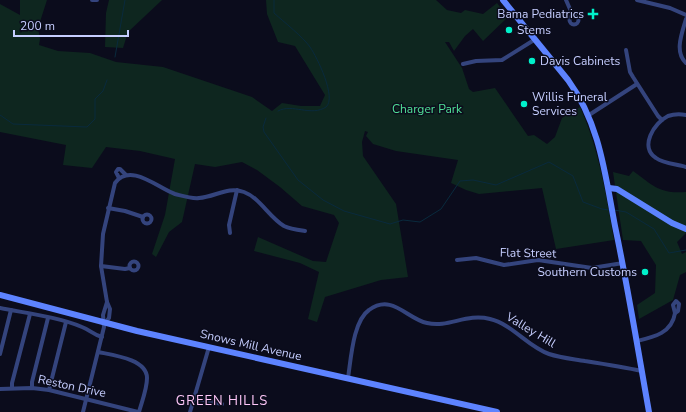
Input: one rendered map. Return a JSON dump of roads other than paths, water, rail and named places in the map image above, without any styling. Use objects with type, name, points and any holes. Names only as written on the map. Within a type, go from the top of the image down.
[{"type":"main road","points":[[503,0],[576,92],[589,115],[609,188],[649,412]]},
{"type":"main road","points":[[605,175],[617,189],[672,223],[686,229]]},
{"type":"main road","points":[[609,188],[617,189]]},
{"type":"main road","name":"Snows Mill Avenue","points":[[0,295],[105,323],[497,412]]},
{"type":"street","points":[[92,0],[97,0]]},
{"type":"street","points":[[566,0],[573,16]]},
{"type":"street","points":[[636,0],[670,8],[686,15]]},
{"type":"street","points":[[686,19],[680,42],[681,57],[686,63]]},
{"type":"street","points":[[463,64],[476,61],[502,60],[534,40]]},
{"type":"street","points":[[626,50],[630,72],[662,120]]},
{"type":"street","points":[[589,115],[637,84]]},
{"type":"street","points":[[686,115],[675,114],[668,116],[654,129],[648,139],[649,150],[656,158],[686,167]]},
{"type":"street","points":[[119,178],[116,172],[120,168],[126,175]]},
{"type":"street","points":[[83,412],[105,323],[109,318],[110,309],[107,302],[101,266],[103,234],[115,182],[119,178],[126,175],[144,178],[176,194],[194,198],[204,198],[230,190],[237,190],[253,197],[283,225],[305,231]]},
{"type":"street","points":[[230,233],[229,225],[237,190]]},
{"type":"street","points":[[108,208],[125,211],[143,217]]},
{"type":"street","name":"Flat Street","points":[[457,260],[476,258],[504,265],[538,260],[592,268],[623,263]]},
{"type":"street","points":[[101,266],[125,269],[130,268]]},
{"type":"street","name":"Valley Hill","points":[[348,378],[356,332],[360,319],[369,310],[382,305],[394,306],[423,322],[434,324],[446,324],[473,317],[491,319],[499,322],[549,354],[642,370]]},
{"type":"street","points":[[0,308],[66,322],[83,327],[91,333],[102,337]]},
{"type":"street","points":[[0,354],[11,310]]},
{"type":"street","points":[[637,341],[660,334],[668,328],[675,313]]},
{"type":"street","points":[[12,388],[30,314]]},
{"type":"street","points":[[32,388],[32,382],[48,318]]},
{"type":"street","points":[[49,390],[66,322]]},
{"type":"street","points":[[190,412],[208,347]]},
{"type":"street","points":[[98,352],[136,362],[146,371],[147,380],[139,412]]},
{"type":"street","name":"Reston Drive","points":[[0,389],[32,388],[49,390],[139,412]]},
{"type":"street","points":[[194,398],[222,404]]},
{"type":"waterway","points":[[115,57],[125,0]]},
{"type":"waterway","points":[[274,0],[274,13],[303,39],[313,52],[325,77],[329,95],[329,102],[326,107],[320,110],[308,111],[289,108],[278,111]]},
{"type":"waterway","points":[[0,115],[13,124],[87,127],[95,119],[95,99],[103,91],[107,80]]},
{"type":"waterway","points":[[266,118],[263,127],[264,132],[298,180],[323,200],[344,211],[390,224],[403,220],[420,222],[441,209],[460,181],[473,180],[496,185],[549,162],[573,176],[583,202],[609,210]]},
{"type":"waterway","points":[[614,210],[626,212],[654,229],[669,253],[686,250]]},
{"type":"place","name":"Bama Pediatrics","points":[[593,14]]},
{"type":"place","name":"Stems","points":[[509,30]]},
{"type":"place","name":"Davis Cabinets","points":[[532,61]]},
{"type":"place","name":"Willis Funeral Services","points":[[524,104]]},
{"type":"place","name":"Southern Customs","points":[[645,272]]},
{"type":"district","name":"GREEN HILLS","points":[[222,400]]},
{"type":"park label","name":"Charger Park","points":[[427,109]]}]
